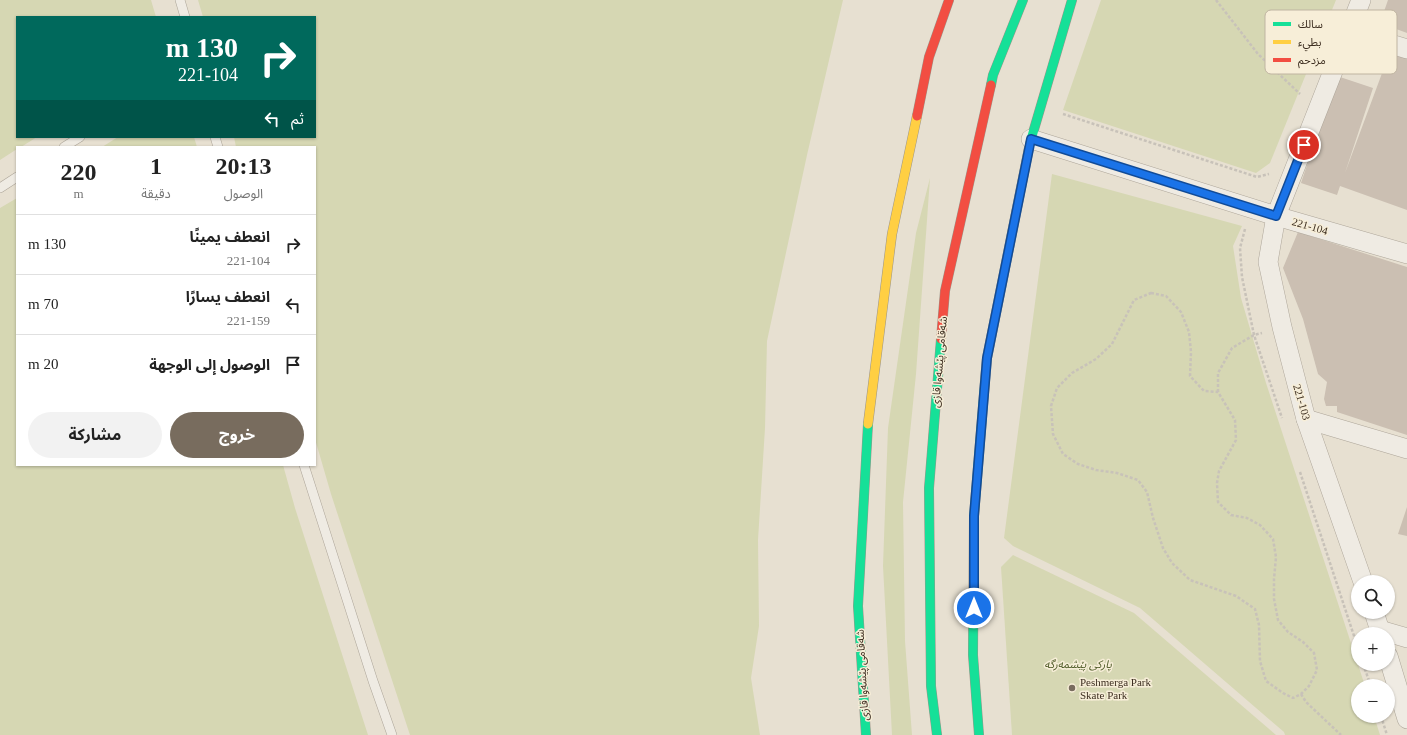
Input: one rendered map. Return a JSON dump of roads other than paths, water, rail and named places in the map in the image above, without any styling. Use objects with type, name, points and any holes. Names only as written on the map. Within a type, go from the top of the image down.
[{"type":"main road","name":"شەقامی پێشەوا قازی","points":[[866,735],[858,606],[870,411],[892,234],[929,58],[949,0]]},
{"type":"main road","points":[[979,735],[973,655],[974,516],[987,358],[1031,139],[1072,0]]},
{"type":"main road","name":"شەقامی پێشەوا قازی","points":[[936,735],[931,686],[929,488],[945,291],[994,75],[1022,2]]},
{"type":"street","name":"221-103","points":[[1357,10],[1361,0]]},
{"type":"street","points":[[1397,46],[1407,49]]},
{"type":"street","name":"221-103","points":[[1331,74],[1276,216],[1268,262],[1282,327],[1306,419],[1361,575]]},
{"type":"street","name":"221-104","points":[[1031,139],[1276,216],[1407,254]]},
{"type":"street","points":[[1306,419],[1407,449]]},
{"type":"street","points":[[1395,635],[1407,638]]},
{"type":"street","points":[[1393,671],[1407,719]]},
{"type":"lane","points":[[181,4],[181,16]]},
{"type":"lane","points":[[181,4],[185,16]]},
{"type":"lane","points":[[66,146],[78,138]]},
{"type":"lane","points":[[0,188],[16,178]]},
{"type":"lane","points":[[304,466],[373,681],[392,735]]},
{"type":"place","name":"Peshmerga Park Skate Park","points":[[1072,688]]},
{"type":"park label","name":"پارکی پێشمەرگە","points":[[1078,664]]}]
